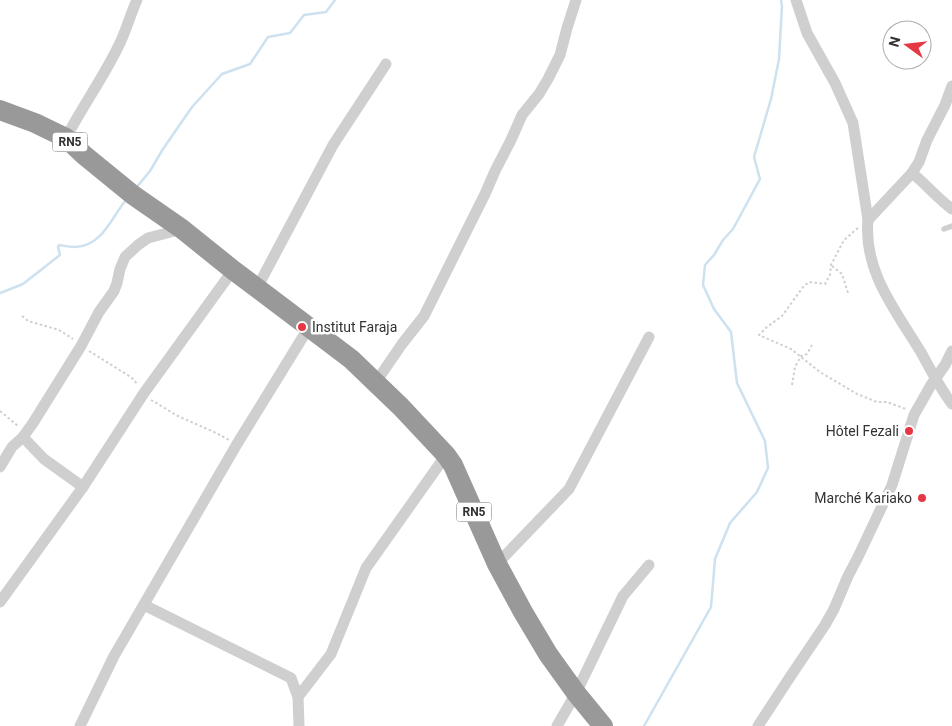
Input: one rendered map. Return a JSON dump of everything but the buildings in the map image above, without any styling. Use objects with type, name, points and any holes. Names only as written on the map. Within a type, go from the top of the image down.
[{"type":"highway","name":"RN5","points":[[0,110],[35,123],[66,138],[132,194],[182,229],[351,358],[376,382],[446,455],[453,465],[497,564],[523,612],[548,654],[603,726]]},
{"type":"street","points":[[66,138],[104,74],[137,0]]},
{"type":"street","points":[[376,382],[424,316],[522,115],[539,94],[560,55],[576,0]]},
{"type":"street","points":[[796,0],[807,33],[835,83],[853,123],[868,220],[867,234],[876,274],[891,306],[952,404]]},
{"type":"street","points":[[257,288],[333,145],[386,64]]},
{"type":"street","points":[[868,220],[912,173],[919,162],[952,86]]},
{"type":"street","points":[[912,173],[952,209]]},
{"type":"street","points":[[0,467],[12,447],[33,424],[81,346],[99,312],[114,291],[125,257],[148,238],[182,229]]},
{"type":"street","points":[[0,602],[83,487],[144,393],[234,270]]},
{"type":"street","points":[[80,726],[114,656],[237,444],[309,327]]},
{"type":"street","points":[[497,564],[569,489],[650,337]]},
{"type":"street","points":[[758,726],[834,609],[892,485],[914,415],[952,351]]},
{"type":"street","points":[[25,434],[44,459],[83,487]]},
{"type":"street","points":[[298,697],[331,654],[366,568],[446,455]]},
{"type":"street","points":[[557,726],[576,693],[623,596],[649,565]]},
{"type":"street","points":[[144,605],[291,678],[298,697],[299,726]]},
{"type":"lane","points":[[944,229],[952,226]]},
{"type":"path","points":[[868,220],[844,240],[831,265],[830,275],[825,284],[809,282],[803,287],[782,316],[766,327],[759,335],[791,349],[820,372],[857,394],[877,402],[893,404],[914,415]]},
{"type":"path","points":[[831,265],[842,274],[848,293]]},
{"type":"path","points":[[22,316],[28,321],[59,330],[66,334],[81,346],[132,378],[151,400],[178,416],[211,430],[237,444]]},
{"type":"path","points":[[792,384],[795,367],[801,356],[807,354],[813,343]]},
{"type":"path","points":[[0,412],[25,434]]},
{"type":"waterway","points":[[136,188],[150,171],[192,107],[222,74],[250,64],[268,37],[290,33],[304,15],[326,12],[335,0]]},
{"type":"waterway","points":[[644,726],[711,607],[715,559],[730,523],[757,492],[768,468],[765,441],[737,383],[731,332],[714,309],[703,285],[705,265],[733,229],[760,179],[754,157],[771,99],[779,59],[781,0]]},
{"type":"waterway","points":[[0,293],[23,284],[60,255],[59,245],[76,247],[85,245],[100,236],[126,200]]},
{"type":"place","name":"Institut Faraja","points":[[302,327]]},
{"type":"place","name":"Hôtel Fezali","points":[[909,431]]},
{"type":"place","name":"Marché Kariako","points":[[922,498]]}]
